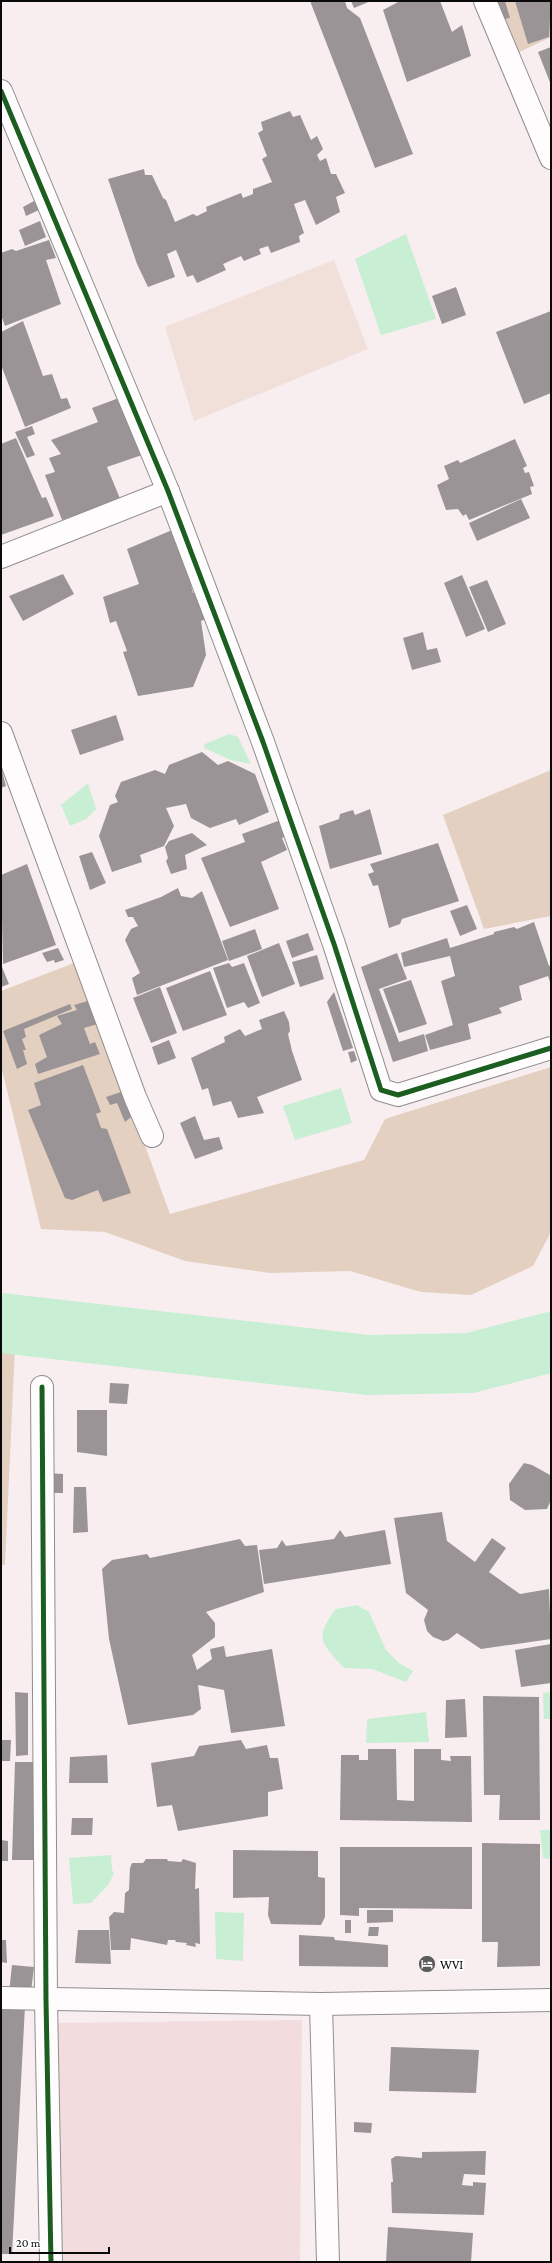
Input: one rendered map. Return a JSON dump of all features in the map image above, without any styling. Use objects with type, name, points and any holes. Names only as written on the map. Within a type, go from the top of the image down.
[{"type":"street","points":[[485,1],[551,158]]},
{"type":"street","points":[[1,91],[168,491],[266,749],[334,944],[381,1090],[398,1096],[551,1048]]},
{"type":"street","points":[[1,558],[168,491]]},
{"type":"street","points":[[1,733],[135,1097],[152,1136]]},
{"type":"street","points":[[42,1387],[46,2000],[51,2262]]},
{"type":"street","points":[[1,1998],[321,2004],[551,2000]]},
{"type":"street","points":[[321,2004],[328,2262]]},
{"type":"shaded area","points":[[488,1],[551,1],[551,37],[509,57]]},
{"type":"shaded area","points":[[406,234],[436,319],[381,335],[355,259]]},
{"type":"shaded area","points":[[334,260],[368,349],[194,421],[165,327]]},
{"type":"shaded area","points":[[229,734],[238,737],[251,764],[231,760],[204,748],[205,744]]},
{"type":"shaded area","points":[[551,770],[551,916],[484,929],[443,815]]},
{"type":"shaded area","points":[[88,783],[96,809],[86,819],[70,826],[61,805]]},
{"type":"shaded area","points":[[74,963],[101,1015],[120,1077],[170,1214],[364,1160],[385,1119],[551,1067],[551,1232],[533,1266],[471,1295],[421,1292],[350,1271],[270,1273],[185,1261],[105,1232],[41,1229],[1,1066],[1,991]]},
{"type":"shaded area","points":[[341,1088],[352,1123],[295,1140],[283,1106]]},
{"type":"shaded area","points":[[1,1347],[15,1347],[5,1565],[1,1565]]},
{"type":"shaded area","points":[[357,1605],[369,1612],[386,1650],[399,1663],[413,1671],[406,1682],[372,1669],[344,1668],[326,1646],[323,1640],[324,1627],[336,1609]]},
{"type":"shaded area","points":[[551,1692],[551,1719],[544,1719],[543,1693]]},
{"type":"shaded area","points":[[426,1712],[429,1742],[366,1743],[367,1719]]},
{"type":"shaded area","points":[[540,1830],[551,1830],[551,1859],[543,1858]]},
{"type":"shaded area","points":[[111,1855],[112,1870],[114,1873],[109,1884],[91,1903],[73,1904],[69,1858]]},
{"type":"shaded area","points":[[215,1912],[244,1913],[243,1961],[216,1959]]},
{"type":"shaded area","points":[[302,2020],[300,2262],[56,2262],[52,2023]]},
{"type":"building","points":[[310,1],[345,1],[347,8],[360,18],[413,154],[375,168]]},
{"type":"building","points":[[351,1],[371,1],[354,8]]},
{"type":"building","points":[[400,1],[440,1],[452,32],[462,25],[471,56],[407,82],[383,10]]},
{"type":"building","points":[[492,1],[505,1],[510,18],[498,20]]},
{"type":"building","points":[[515,1],[551,1],[549,37],[528,44]]},
{"type":"building","points":[[551,47],[551,85],[538,52]]},
{"type":"building","points":[[290,111],[293,117],[300,115],[311,140],[317,136],[323,149],[317,155],[320,161],[326,158],[331,174],[336,174],[345,193],[336,197],[340,212],[316,225],[305,200],[294,204],[304,233],[299,236],[300,242],[271,253],[268,246],[259,249],[261,254],[244,261],[241,256],[223,264],[226,270],[197,283],[193,275],[187,277],[176,250],[167,254],[175,277],[148,287],[137,264],[108,179],[144,169],[145,175],[152,175],[163,198],[166,200],[175,222],[193,214],[197,216],[207,211],[206,207],[241,193],[243,198],[253,194],[253,189],[272,182],[262,159],[267,156],[258,133],[263,130],[261,122]]},
{"type":"building","points":[[34,201],[39,210],[26,216],[23,207]]},
{"type":"building","points":[[40,221],[46,237],[25,246],[19,230]]},
{"type":"building","points":[[49,240],[56,258],[46,260],[61,304],[5,326],[1,315],[1,253],[12,249],[16,251]]},
{"type":"building","points":[[456,287],[466,315],[442,324],[432,296]]},
{"type":"building","points":[[551,311],[551,393],[524,404],[496,332]]},
{"type":"building","points":[[23,321],[43,376],[52,374],[61,399],[67,398],[71,408],[25,427],[1,365],[1,332]]},
{"type":"building","points":[[119,398],[142,455],[107,467],[121,501],[62,520],[45,475],[55,472],[49,458],[61,454],[51,440],[98,422],[92,408]]},
{"type":"building","points":[[32,426],[35,434],[27,437],[35,455],[27,458],[15,432]]},
{"type":"building","points":[[16,438],[42,498],[46,497],[54,516],[1,535],[1,444]]},
{"type":"building","points":[[515,439],[527,466],[523,468],[525,473],[529,472],[534,486],[530,487],[532,494],[469,520],[466,514],[463,516],[458,509],[446,510],[437,485],[449,479],[444,466],[458,460],[460,463]]},
{"type":"building","points":[[521,499],[530,518],[477,541],[469,523]]},
{"type":"building","points":[[177,528],[193,593],[201,592],[209,618],[201,621],[206,655],[193,687],[138,696],[123,652],[127,651],[116,621],[110,623],[103,597],[139,584],[127,549]]},
{"type":"building","points":[[63,574],[74,594],[23,621],[9,596]]},
{"type":"building","points":[[462,575],[485,629],[466,637],[444,583]]},
{"type":"building","points":[[487,580],[506,624],[488,632],[469,587]]},
{"type":"building","points":[[423,632],[427,650],[437,648],[441,662],[412,670],[403,638]]},
{"type":"building","points":[[116,715],[124,740],[80,755],[71,730]]},
{"type":"building","points":[[202,752],[218,765],[228,761],[255,774],[269,812],[239,825],[236,819],[210,828],[191,818],[186,804],[166,808],[174,826],[164,846],[140,855],[142,862],[112,872],[99,836],[110,805],[118,802],[115,796],[121,782],[155,770],[165,774],[169,765]]},
{"type":"building","points":[[1,767],[6,786],[1,788]]},
{"type":"building","points":[[370,809],[382,854],[330,869],[319,826],[339,819],[340,814],[353,810],[355,815]]},
{"type":"building","points":[[286,818],[292,834],[282,838],[287,850],[261,862],[279,909],[230,927],[201,858],[245,842],[242,834]]},
{"type":"building","points":[[192,833],[207,845],[185,855],[187,869],[171,874],[166,861],[168,858],[165,847],[169,841]]},
{"type":"building","points":[[438,843],[459,901],[402,919],[400,924],[389,928],[378,885],[373,886],[368,874],[374,872],[370,864]]},
{"type":"building","points":[[92,852],[106,883],[90,890],[79,856]]},
{"type":"building","points":[[27,864],[56,945],[3,964],[1,875]]},
{"type":"building","points":[[178,888],[181,896],[192,898],[202,891],[228,960],[137,995],[132,978],[140,973],[125,940],[131,929],[138,926],[133,917],[128,917],[125,910],[161,897]]},
{"type":"building","points":[[467,905],[477,929],[460,936],[450,911]]},
{"type":"building","points":[[534,922],[549,966],[551,965],[551,985],[548,976],[519,986],[522,1000],[499,1008],[502,1013],[468,1024],[471,1039],[430,1050],[425,1035],[453,1025],[441,981],[455,976],[450,956],[404,967],[401,953],[447,938],[450,948],[494,934],[494,932],[514,927],[517,929]]},
{"type":"building","points":[[255,929],[262,949],[229,961],[222,941]]},
{"type":"building","points":[[308,933],[314,950],[292,958],[286,941]]},
{"type":"building","points":[[279,943],[295,984],[262,997],[247,956]]},
{"type":"building","points":[[58,948],[64,960],[55,963],[54,960],[47,962],[42,953]]},
{"type":"building","points":[[397,953],[407,979],[379,989],[399,1042],[424,1034],[428,1051],[393,1062],[361,967]]},
{"type":"building","points":[[317,955],[324,979],[300,987],[292,962]]},
{"type":"building","points":[[229,963],[232,967],[244,963],[260,1003],[248,1008],[244,1002],[227,1008],[213,968]]},
{"type":"building","points":[[2,967],[9,984],[1,987],[1,968]]},
{"type":"building","points":[[210,971],[227,1015],[183,1031],[166,988]]},
{"type":"building","points":[[411,980],[427,1024],[399,1033],[383,989]]},
{"type":"building","points":[[160,987],[177,1033],[151,1043],[133,998]]},
{"type":"building","points":[[334,992],[353,1048],[343,1051],[327,1002]]},
{"type":"building","points":[[91,1000],[101,1023],[84,1028],[90,1044],[95,1042],[100,1054],[38,1074],[35,1064],[47,1057],[39,1035],[62,1024],[57,1016],[77,1010],[74,1005]]},
{"type":"building","points":[[70,1004],[72,1009],[24,1029],[26,1037],[22,1039],[26,1050],[23,1050],[27,1064],[17,1069],[3,1031]]},
{"type":"building","points":[[284,1011],[289,1022],[290,1031],[288,1034],[292,1051],[302,1080],[257,1097],[264,1113],[238,1118],[231,1101],[213,1106],[208,1088],[202,1090],[191,1058],[225,1042],[224,1037],[240,1029],[245,1036],[262,1029],[259,1020]]},
{"type":"building","points":[[169,1040],[176,1058],[158,1065],[152,1047]]},
{"type":"building","points":[[354,1051],[357,1060],[351,1063],[348,1052]]},
{"type":"building","points":[[83,1065],[101,1112],[96,1114],[101,1128],[107,1129],[131,1193],[103,1202],[98,1190],[72,1200],[65,1198],[28,1110],[41,1105],[34,1083]]},
{"type":"building","points":[[121,1092],[131,1117],[125,1122],[117,1103],[110,1105],[106,1097]]},
{"type":"building","points":[[195,1116],[204,1140],[219,1137],[223,1149],[195,1159],[180,1123]]},
{"type":"building","points":[[110,1383],[129,1384],[127,1404],[109,1403]]},
{"type":"building","points":[[77,1410],[107,1410],[107,1456],[77,1452]]},
{"type":"building","points":[[524,1463],[532,1465],[550,1475],[551,1500],[547,1509],[525,1510],[510,1500],[509,1484]]},
{"type":"building","points":[[48,1473],[63,1474],[63,1493],[49,1493]]},
{"type":"building","points":[[74,1487],[86,1487],[88,1532],[73,1533]]},
{"type":"building","points":[[442,1512],[447,1541],[475,1562],[492,1538],[506,1548],[489,1572],[520,1594],[549,1589],[551,1639],[481,1649],[457,1633],[448,1640],[443,1641],[433,1637],[427,1631],[424,1620],[428,1610],[406,1593],[394,1518]]},
{"type":"building","points":[[340,1530],[345,1537],[385,1530],[391,1564],[264,1584],[259,1550],[277,1548],[282,1540],[286,1546],[334,1539]]},
{"type":"building","points":[[240,1539],[245,1546],[257,1545],[264,1592],[206,1612],[215,1623],[215,1637],[192,1655],[197,1670],[212,1659],[210,1649],[224,1646],[226,1657],[272,1649],[285,1726],[231,1733],[224,1690],[198,1685],[201,1709],[193,1715],[128,1725],[109,1639],[102,1569],[112,1560],[147,1554],[150,1558]]},
{"type":"building","points":[[551,1644],[551,1683],[521,1687],[515,1650]]},
{"type":"building","points":[[15,1692],[28,1693],[28,1755],[16,1756]]},
{"type":"building","points":[[483,1696],[539,1697],[540,1820],[499,1820],[500,1795],[484,1795]]},
{"type":"building","points":[[465,1699],[467,1737],[445,1738],[446,1700]]},
{"type":"building","points":[[1,1740],[11,1740],[10,1761],[1,1761]]},
{"type":"building","points":[[241,1740],[246,1749],[267,1745],[270,1758],[278,1758],[283,1789],[268,1792],[268,1816],[178,1831],[172,1805],[157,1807],[151,1763],[194,1756],[199,1746]]},
{"type":"building","points":[[368,1749],[396,1749],[397,1800],[414,1801],[414,1749],[441,1749],[441,1760],[451,1761],[450,1756],[471,1756],[472,1822],[340,1820],[341,1755],[359,1755],[359,1760],[368,1760]]},
{"type":"building","points":[[107,1755],[108,1783],[69,1783],[70,1757]]},
{"type":"building","points":[[15,1762],[38,1762],[37,1860],[12,1860]]},
{"type":"building","points":[[72,1818],[93,1818],[92,1835],[71,1835]]},
{"type":"building","points":[[1,1840],[8,1841],[8,1861],[1,1861]]},
{"type":"building","points":[[482,1843],[540,1844],[540,1966],[497,1967],[498,1942],[482,1942]]},
{"type":"building","points":[[340,1847],[472,1847],[472,1909],[359,1908],[359,1916],[340,1915]]},
{"type":"building","points":[[233,1850],[318,1851],[318,1877],[325,1878],[325,1917],[321,1925],[271,1924],[268,1915],[269,1897],[233,1898]]},
{"type":"building","points":[[146,1859],[167,1859],[168,1861],[181,1862],[183,1859],[196,1863],[195,1889],[199,1888],[200,1944],[195,1943],[196,1947],[186,1945],[187,1943],[176,1942],[175,1940],[168,1940],[167,1945],[131,1938],[130,1950],[111,1950],[109,1917],[114,1912],[124,1913],[125,1893],[129,1890],[130,1868],[132,1863],[143,1863]]},
{"type":"building","points":[[367,1910],[393,1910],[393,1922],[367,1923]]},
{"type":"building","points":[[345,1920],[351,1920],[351,1933],[345,1933]]},
{"type":"building","points":[[369,1927],[379,1927],[378,1936],[368,1936]]},
{"type":"building","points":[[78,1930],[109,1930],[111,1964],[75,1963]]},
{"type":"building","points":[[299,1935],[334,1937],[335,1940],[388,1945],[388,1967],[299,1966]]},
{"type":"building","points":[[1,1940],[6,1940],[7,1963],[1,1962]]},
{"type":"building","points":[[12,1965],[34,1967],[31,1992],[9,1993]]},
{"type":"building","points":[[1,2005],[25,2006],[12,2254],[1,2254]]},
{"type":"building","points":[[391,2047],[479,2050],[476,2093],[389,2091]]},
{"type":"building","points":[[354,2122],[372,2123],[371,2133],[354,2132]]},
{"type":"building","points":[[486,2151],[485,2175],[464,2174],[462,2185],[473,2186],[473,2182],[486,2183],[484,2215],[392,2213],[391,2182],[393,2182],[391,2159],[396,2156],[422,2158],[422,2152]]},
{"type":"building","points":[[388,2227],[473,2233],[471,2262],[386,2262]]},
{"type":"waterway","points":[[1,1323],[368,1365],[470,1363],[551,1342]]},
{"type":"cycle path","points":[[1,91],[168,491],[263,742],[334,944],[381,1090],[398,1095],[551,1048]]},
{"type":"cycle path","points":[[42,1387],[46,2000],[51,2262]]},
{"type":"place","name":"WVI","points":[[427,1964]]}]
